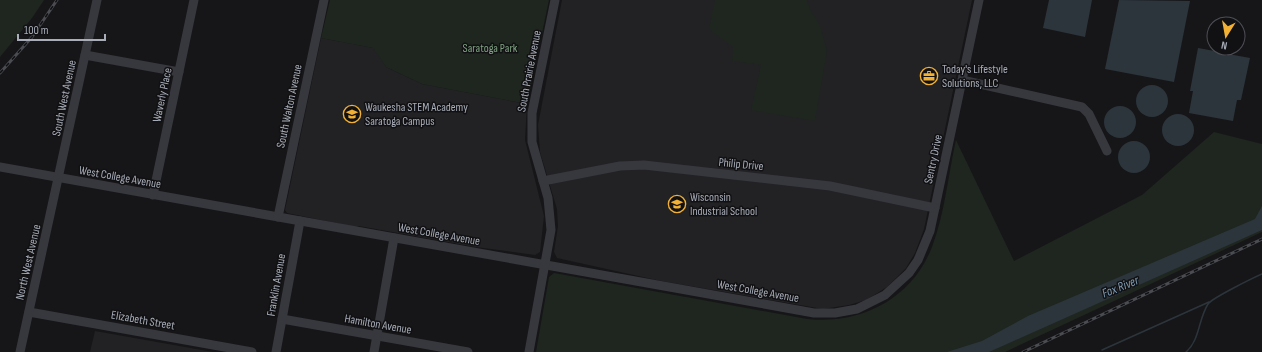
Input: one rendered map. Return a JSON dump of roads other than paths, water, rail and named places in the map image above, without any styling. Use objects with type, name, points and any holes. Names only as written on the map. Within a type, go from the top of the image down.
[{"type":"street","name":"South West Avenue","points":[[59,178],[97,0]]},
{"type":"street","name":"Waverly Place","points":[[153,195],[194,0]]},
{"type":"street","name":"South Walton Avenue","points":[[278,217],[324,0]]},
{"type":"street","name":"South Prairie Avenue","points":[[529,352],[546,264],[551,218],[543,181],[535,156],[531,124],[533,105],[555,0]]},
{"type":"street","name":"Sentry Drive","points":[[873,302],[898,285],[918,260],[928,238],[979,0]]},
{"type":"street","points":[[85,55],[179,72]]},
{"type":"street","points":[[962,80],[1082,107],[1090,114],[1107,151]]},
{"type":"street","name":"Philip Drive","points":[[543,181],[620,166],[644,165],[830,186],[935,208]]},
{"type":"street","name":"West College Avenue","points":[[0,167],[814,313],[842,312],[873,302]]},
{"type":"street","name":"North West Avenue","points":[[20,352],[59,178]]},
{"type":"street","name":"Franklin Avenue","points":[[276,352],[300,222]]},
{"type":"street","points":[[374,352],[394,238]]},
{"type":"street","name":"Elizabeth Street","points":[[29,312],[252,352]]},
{"type":"street","name":"Hamilton Avenue","points":[[282,319],[468,352]]},
{"type":"water","points":[[1049,0],[1092,0],[1085,37],[1043,28]]},
{"type":"water","points":[[1119,0],[1190,1],[1174,82],[1105,69]]},
{"type":"water","points":[[1198,48],[1206,49],[1206,56],[1239,56],[1250,58],[1241,100],[1237,100],[1233,121],[1189,113],[1193,91],[1190,91]]},
{"type":"water","points":[[1152,85],[1161,88],[1165,92],[1168,101],[1165,110],[1161,114],[1152,117],[1143,114],[1139,110],[1136,101],[1139,92],[1143,88]]},
{"type":"water","points":[[1120,106],[1129,109],[1133,113],[1136,122],[1133,131],[1129,135],[1120,138],[1111,135],[1107,131],[1104,122],[1107,113],[1111,109]]},
{"type":"water","points":[[1178,114],[1187,117],[1191,121],[1194,130],[1191,139],[1187,143],[1178,146],[1169,143],[1165,139],[1162,130],[1165,121],[1169,117]]},
{"type":"water","points":[[1134,141],[1143,144],[1147,148],[1150,157],[1147,166],[1143,170],[1134,173],[1125,170],[1121,166],[1118,157],[1121,148],[1125,144]]},
{"type":"water","name":"Fox River","points":[[1262,206],[1262,230],[989,352],[947,352],[982,341],[1028,316],[1255,219]]},
{"type":"waterway","points":[[1186,352],[1194,342],[1208,304],[1224,293],[1262,274]]},
{"type":"waterway","points":[[1102,350],[1209,302]]},
{"type":"railway","points":[[0,73],[32,37],[57,0]]},
{"type":"railway","points":[[1023,352],[1262,239]]},
{"type":"place","name":"Today's Lifestyle Solutions, LLC","points":[[929,76]]},
{"type":"place","name":"Waukesha STEM Academy Saratoga Campus","points":[[352,114]]},
{"type":"place","name":"Wisconsin Industrial School","points":[[677,204]]},
{"type":"park label","name":"Saratoga Park","points":[[490,48]]}]
